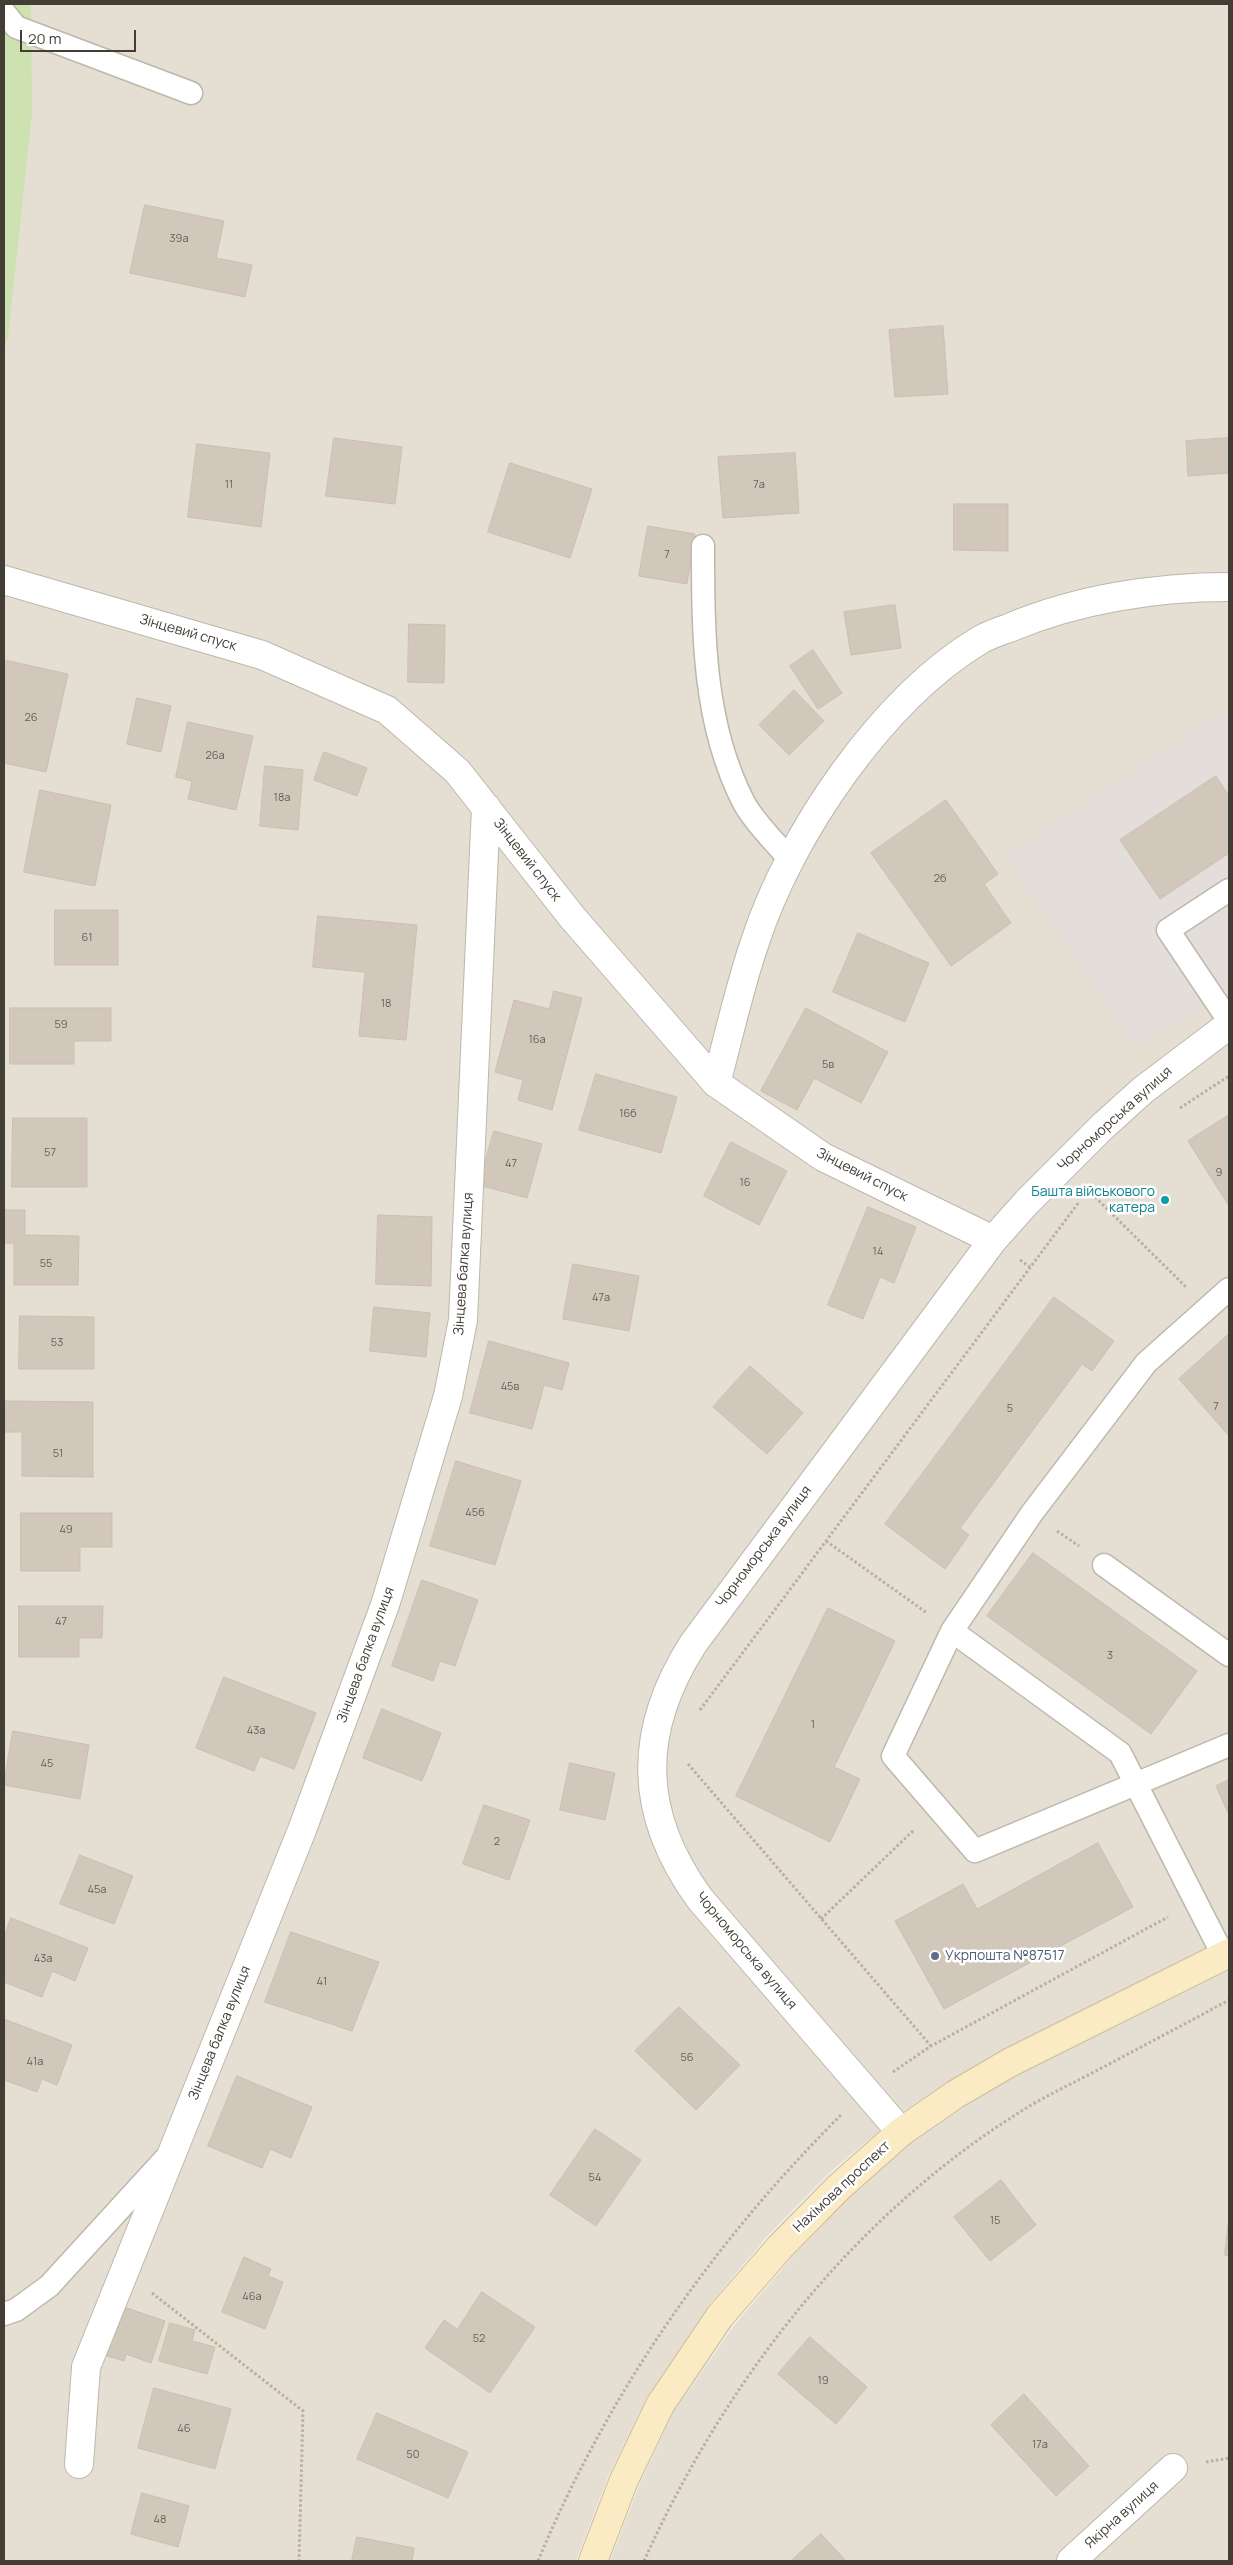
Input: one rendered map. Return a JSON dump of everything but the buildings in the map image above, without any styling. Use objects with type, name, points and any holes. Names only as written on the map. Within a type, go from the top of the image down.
[{"type":"main road","name":"Нахімова проспект","points":[[593,2561],[624,2480],[660,2405],[720,2316],[780,2247],[838,2188],[901,2132],[956,2094],[1009,2063],[1226,1954]]},
{"type":"street","name":"Зінцевий спуск","points":[[4,580],[262,655],[387,710],[457,771],[572,917],[716,1083],[823,1157],[993,1240]]},
{"type":"street","points":[[716,1083],[755,942],[790,860],[825,802],[860,751],[937,672],[981,639],[1035,617],[1092,602],[1187,587],[1229,587]]},
{"type":"street","name":"Зінцева балка вулиця","points":[[79,2464],[86,2367],[302,1830],[386,1605],[448,1396],[463,1320],[486,807]]},
{"type":"street","name":"Чорноморська вулиця","points":[[901,2132],[700,1899],[682,1874],[658,1818],[653,1788],[652,1757],[656,1727],[664,1697],[673,1676],[693,1644],[993,1240],[1050,1177],[1102,1127],[1157,1079],[1229,1023]]},
{"type":"street","name":"Якірна вулиця","points":[[1070,2561],[1173,2468]]},
{"type":"lane","points":[[4,12],[16,27],[191,93]]},
{"type":"lane","points":[[704,546],[703,636],[715,730],[744,804],[790,860]]},
{"type":"lane","points":[[1229,890],[1168,930],[1229,1023]]},
{"type":"lane","points":[[1229,1289],[1146,1363],[1032,1513],[952,1631],[893,1756],[975,1851],[1229,1745]]},
{"type":"lane","points":[[1104,1565],[1229,1655]]},
{"type":"lane","points":[[952,1631],[1120,1753],[1196,1902],[1226,1954]]},
{"type":"lane","points":[[4,2314],[16,2310],[49,2286],[173,2151]]},
{"type":"path","points":[[1174,1112],[1229,1076]]},
{"type":"path","points":[[696,1715],[1095,1183]]},
{"type":"path","points":[[1088,1190],[1208,1308]]},
{"type":"path","points":[[1032,1513],[1104,1565]]},
{"type":"path","points":[[826,1541],[952,1631]]},
{"type":"path","points":[[686,1762],[931,2046]]},
{"type":"path","points":[[821,1919],[937,1808]]},
{"type":"path","points":[[866,2091],[931,2046],[1196,1902]]},
{"type":"path","points":[[644,2561],[665,2515],[698,2453],[734,2394],[775,2337],[820,2284],[868,2233],[920,2186],[1033,2104],[1229,2000]]},
{"type":"path","points":[[124,2271],[303,2411],[299,2561]]},
{"type":"shaded area","points":[[4,4],[1229,4],[1229,1936],[974,2066],[901,2113],[832,2170],[769,2234],[709,2305],[647,2397],[609,2474],[576,2561],[4,2561]]},
{"type":"shaded area","points":[[1229,707],[1229,987],[1135,1049],[1005,856]]},
{"type":"shaded area","points":[[1229,1968],[1229,2561],[610,2561],[639,2486],[673,2413],[733,2327],[793,2256],[847,2199],[908,2144],[1003,2081]]},
{"type":"green space","points":[[4,4],[31,4],[32,113],[8,337],[4,350]]},
{"type":"place","name":"Башта військового катера","points":[[1165,1200]]},
{"type":"place","name":"Укрпошта №87517","points":[[935,1956]]}]
